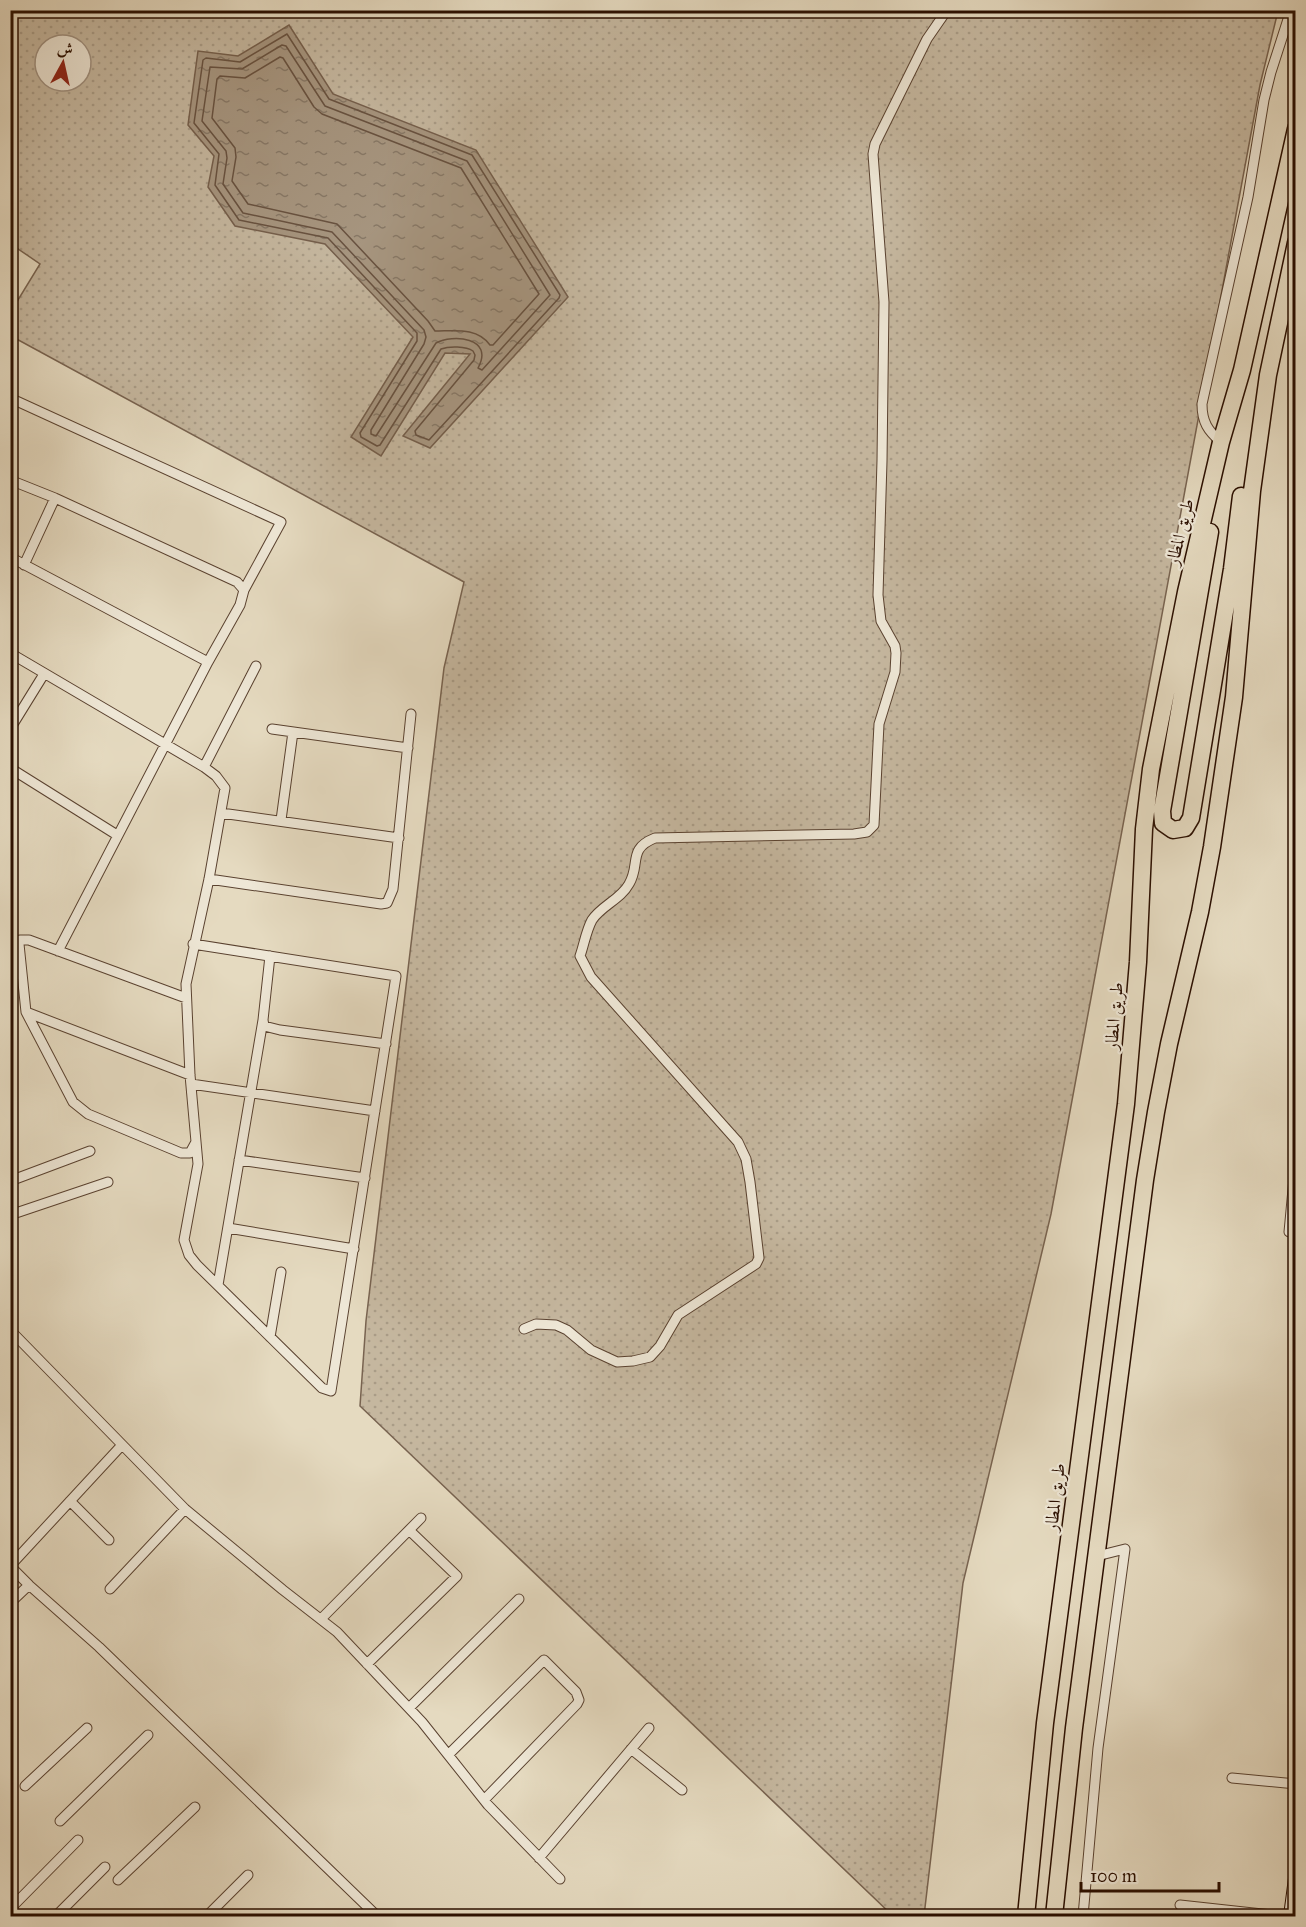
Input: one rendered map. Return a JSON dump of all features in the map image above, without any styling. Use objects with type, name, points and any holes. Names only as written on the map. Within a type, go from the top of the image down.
[{"type":"highway","name":"طريق المطار","points":[[1026,1917],[1045,1723],[1126,1104],[1138,963],[1144,829],[1151,769],[1186,592],[1214,482],[1221,442],[1240,375],[1296,129]]},
{"type":"highway","points":[[1240,375],[1161,811],[1163,823],[1173,831],[1185,828],[1191,818],[1232,569],[1242,488],[1296,243]]},
{"type":"highway","points":[[1054,1917],[1074,1728],[1156,1112],[1169,1044],[1200,912],[1228,739],[1238,655],[1252,491],[1268,375],[1277,331]]},
{"type":"street","points":[[524,1329],[536,1324],[556,1325],[567,1330],[591,1350],[617,1362],[650,1357],[660,1346],[678,1315],[756,1264],[759,1258],[746,1159],[738,1142],[591,977],[580,956],[592,920],[630,884],[637,852],[646,841],[655,838],[854,834],[867,832],[874,825],[879,724],[895,672],[896,653],[895,646],[881,621],[878,595],[884,302],[873,154],[875,144],[927,39],[947,10]]},
{"type":"street","points":[[1221,442],[1205,424],[1202,404],[1248,197],[1264,100],[1291,10]]},
{"type":"street","points":[[10,398],[281,522],[244,590],[240,605],[58,951]]},
{"type":"street","points":[[10,480],[55,498],[237,582],[244,590]]},
{"type":"street","points":[[24,565],[55,498]]},
{"type":"street","points":[[10,557],[208,662]]},
{"type":"street","points":[[10,653],[204,767],[216,776],[225,788],[209,879],[193,944],[186,984],[197,1177],[185,1234],[186,1249],[197,1264],[322,1388],[331,1391],[396,976],[193,944]]},
{"type":"street","points":[[204,767],[256,666]]},
{"type":"street","points":[[10,729],[44,674]]},
{"type":"street","points":[[209,879],[387,903],[393,889],[411,714]]},
{"type":"street","points":[[272,729],[408,748]]},
{"type":"street","points":[[281,820],[293,732]]},
{"type":"street","points":[[10,768],[117,835]]},
{"type":"street","points":[[221,813],[399,838]]},
{"type":"street","points":[[186,998],[29,940],[20,940],[26,1012],[67,1093],[79,1108],[88,1114],[181,1153],[190,1154],[196,1142]]},
{"type":"street","points":[[218,1285],[263,1020],[270,956]]},
{"type":"street","points":[[26,1012],[191,1080],[251,1093],[375,1111]]},
{"type":"street","points":[[263,1020],[267,1028],[386,1044]]},
{"type":"street","points":[[10,1181],[90,1151]]},
{"type":"street","points":[[1288,1232],[1296,1157]]},
{"type":"street","points":[[239,1160],[364,1178]]},
{"type":"street","points":[[10,1215],[108,1182]]},
{"type":"street","points":[[228,1228],[354,1249]]},
{"type":"street","points":[[270,1337],[281,1272]]},
{"type":"street","points":[[10,1330],[185,1509],[321,1619],[367,1664],[449,1754],[484,1800],[560,1879]]},
{"type":"street","points":[[122,1446],[10,1566],[99,1647],[377,1917]]},
{"type":"street","points":[[70,1501],[109,1540]]},
{"type":"street","points":[[110,1589],[185,1509]]},
{"type":"street","points":[[321,1619],[421,1518]]},
{"type":"street","points":[[367,1664],[457,1576],[409,1530]]},
{"type":"street","points":[[1083,1917],[1098,1748],[1125,1549],[1097,1556]]},
{"type":"street","points":[[10,1604],[29,1585]]},
{"type":"street","points":[[409,1708],[519,1599]]},
{"type":"street","points":[[449,1754],[544,1660],[576,1692],[579,1700],[577,1704],[484,1800]]},
{"type":"street","points":[[26,1786],[87,1728]]},
{"type":"street","points":[[539,1858],[649,1728]]},
{"type":"street","points":[[60,1821],[148,1735]]},
{"type":"street","points":[[632,1749],[682,1790]]},
{"type":"street","points":[[1232,1778],[1296,1784]]},
{"type":"street","points":[[118,1880],[195,1807]]},
{"type":"street","points":[[10,1909],[78,1839]]},
{"type":"street","points":[[56,1917],[105,1867]]},
{"type":"street","points":[[1290,1917],[1296,1871]]},
{"type":"street","points":[[207,1917],[248,1875]]},
{"type":"street","points":[[1180,1905],[1281,1917]]},
{"type":"shaded area","points":[[11,11],[1278,11],[1260,85],[1051,1214],[963,1583],[924,1916],[893,1916],[360,1406],[366,1321],[444,668],[464,582],[11,336],[10,313],[40,264],[11,244]]},
{"type":"water","points":[[289,25],[333,94],[476,150],[568,297],[430,448],[403,436],[470,354],[445,353],[381,456],[351,437],[413,337],[325,244],[235,226],[208,187],[214,156],[188,125],[198,51],[238,56]]}]
